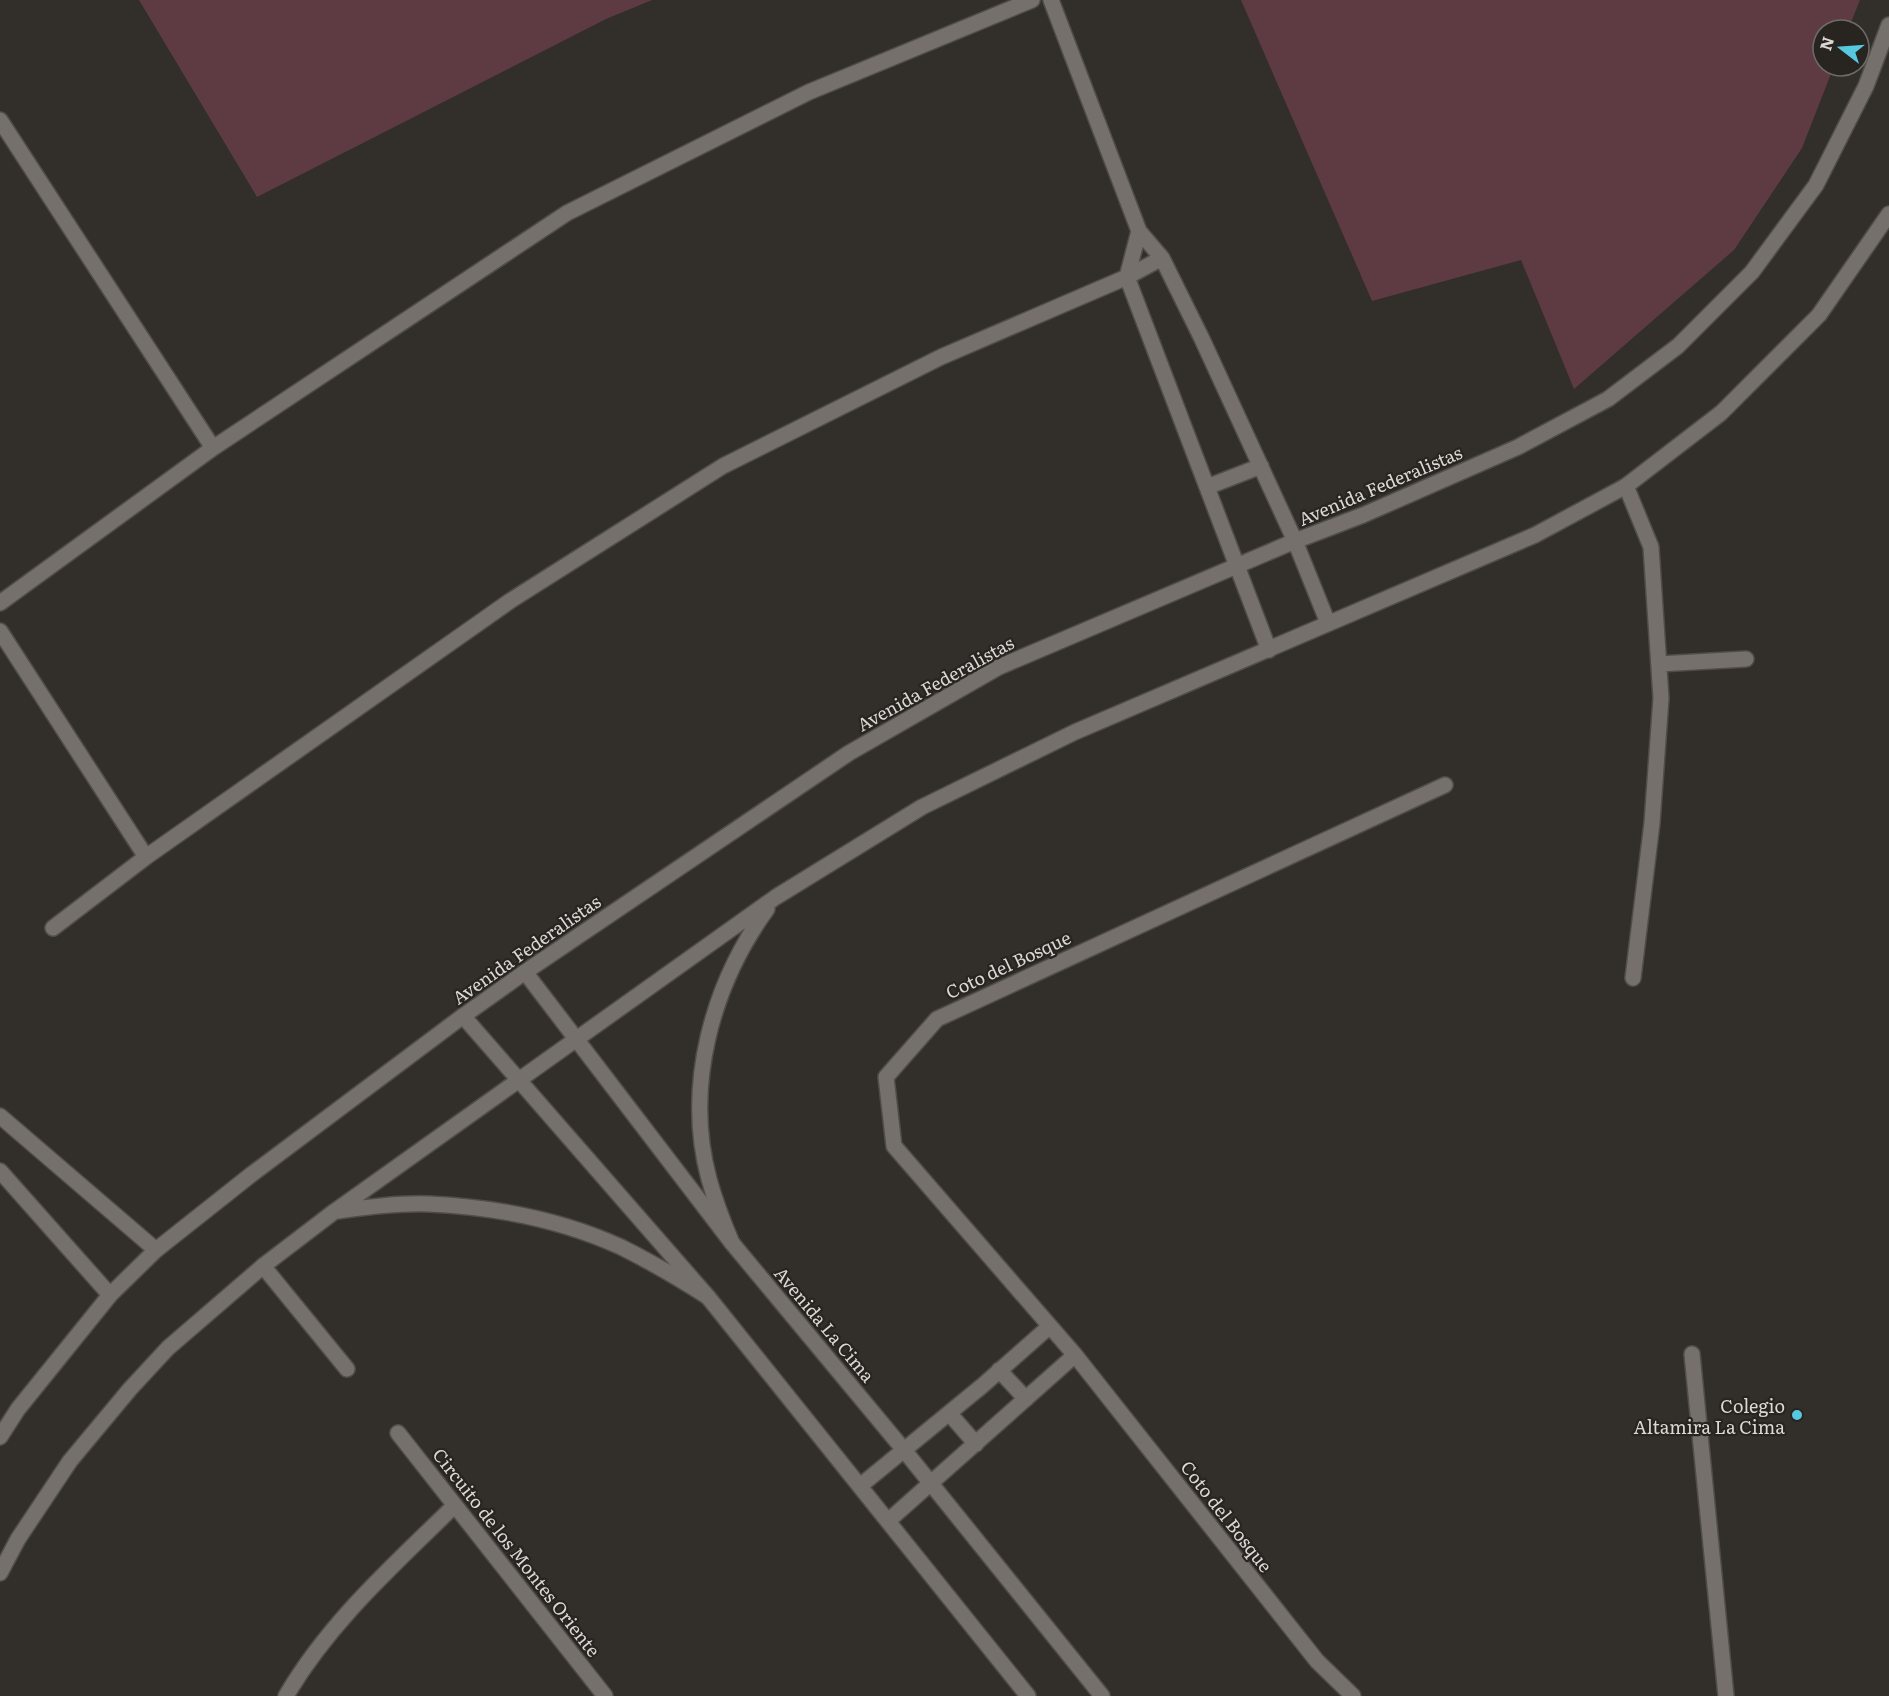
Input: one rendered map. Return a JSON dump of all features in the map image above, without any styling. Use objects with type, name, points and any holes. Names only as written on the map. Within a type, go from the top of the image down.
[{"type":"street","points":[[0,603],[213,448],[567,213],[809,92],[1032,0]]},
{"type":"street","points":[[1051,0],[1139,231],[1162,258],[1261,466],[1295,541],[1328,623]]},
{"type":"street","name":"Avenida Federalistas","points":[[0,1437],[18,1409],[110,1295],[156,1250],[252,1174],[463,1016],[859,747],[999,667],[1295,541],[1363,515],[1518,447],[1608,399],[1678,346],[1752,272],[1816,185],[1866,86],[1889,25]]},
{"type":"street","points":[[0,120],[213,448]]},
{"type":"street","points":[[0,1573],[18,1539],[70,1461],[130,1389],[168,1348],[263,1266],[335,1211],[776,897],[922,807],[1075,732],[1535,536],[1626,486],[1721,413],[1819,315],[1889,214]]},
{"type":"street","points":[[1139,231],[1127,277],[1269,650]]},
{"type":"street","points":[[53,928],[147,857],[510,601],[723,466],[940,357],[1127,277],[1162,258]]},
{"type":"street","points":[[1207,487],[1261,466]]},
{"type":"street","points":[[1626,486],[1652,547],[1661,698],[1652,823],[1633,978]]},
{"type":"street","points":[[0,631],[147,857]]},
{"type":"street","points":[[1659,664],[1746,659]]},
{"type":"street","name":"Coto del Bosque","points":[[1353,1696],[1317,1661],[1076,1355],[894,1146],[886,1077],[936,1018],[1445,785]]},
{"type":"street","points":[[732,1244],[718,1211],[708,1176],[701,1117],[702,1070],[719,996],[735,960],[754,927],[776,897]]},
{"type":"street","name":"Avenida La Cima","points":[[525,972],[732,1244],[904,1450],[1102,1696]]},
{"type":"street","points":[[463,1016],[708,1297],[1028,1696]]},
{"type":"street","points":[[0,1116],[156,1250]]},
{"type":"street","points":[[0,1171],[110,1295]]},
{"type":"street","points":[[335,1211],[428,1204],[521,1215],[571,1228],[619,1246],[665,1269],[708,1297]]},
{"type":"street","points":[[263,1266],[347,1369]]},
{"type":"street","points":[[860,1486],[1050,1326]]},
{"type":"street","points":[[1692,1354],[1726,1696]]},
{"type":"street","points":[[888,1521],[1076,1355]]},
{"type":"street","points":[[999,1370],[1026,1400]]},
{"type":"street","points":[[949,1413],[976,1444]]},
{"type":"street","name":"Circuito de los Montes Oriente","points":[[398,1433],[604,1696]]},
{"type":"street","points":[[286,1696],[332,1628],[455,1505]]},
{"type":"shaded area","points":[[139,0],[652,0],[606,19],[257,197]]},
{"type":"shaded area","points":[[1241,0],[1860,0],[1853,18],[1811,18],[1811,78],[1829,78],[1802,148],[1734,250],[1574,389],[1521,260],[1372,301]]},
{"type":"place","name":"Colegio Altamira La Cima","points":[[1797,1415]]}]
